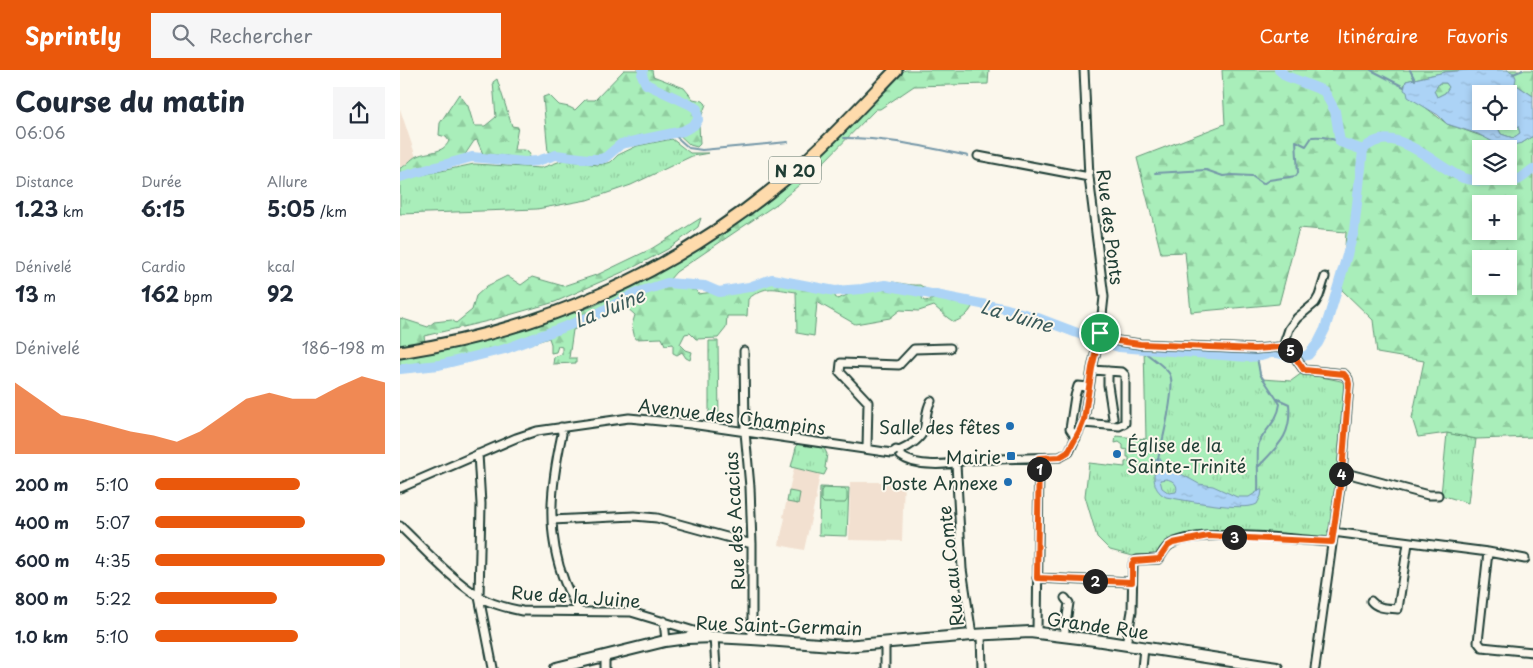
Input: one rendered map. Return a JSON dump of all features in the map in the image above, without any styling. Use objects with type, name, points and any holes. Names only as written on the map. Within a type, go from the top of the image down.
[{"type":"main road","name":"N 20","points":[[400,345],[422,342],[522,318],[597,289],[677,248],[730,214],[781,174],[821,138],[887,70]]},
{"type":"main road","name":"N 20","points":[[400,352],[488,335],[558,313],[598,296],[680,254],[735,218],[786,178],[826,142],[896,70]]},
{"type":"main road","name":"Grande Rue","points":[[914,641],[1037,632],[1277,668]]},
{"type":"main road","name":"Rue Saint-Germain","points":[[556,668],[666,641],[687,638],[714,637],[845,646],[914,641]]},
{"type":"street","name":"Rue des Ponts","points":[[1068,452],[1083,423],[1100,334],[1104,297],[1089,177],[1084,70]]},
{"type":"street","points":[[978,156],[1089,177]]},
{"type":"street","points":[[1283,347],[1289,329],[1297,318],[1315,304],[1320,296],[1325,277]]},
{"type":"street","points":[[1100,334],[1118,341],[1140,344],[1255,349],[1273,346],[1283,347],[1290,350],[1304,370],[1344,374],[1348,379],[1342,472],[1315,668]]},
{"type":"street","points":[[867,448],[868,402],[840,372],[841,363],[899,365],[914,350],[950,348]]},
{"type":"street","name":"Rue des Acacias","points":[[744,351],[745,432],[750,487],[752,544],[752,639]]},
{"type":"street","points":[[1083,423],[1119,426],[1125,423],[1126,377],[1122,372],[1092,370]]},
{"type":"street","points":[[1108,371],[1113,418]]},
{"type":"street","points":[[1076,438],[1070,430],[1075,396],[1078,386],[1089,387]]},
{"type":"street","points":[[897,453],[911,445],[924,431],[927,408],[931,401]]},
{"type":"street","name":"Avenue des Champins","points":[[400,488],[516,438],[537,431],[629,418],[867,448],[897,453],[912,463],[956,464],[966,460],[1060,457],[1068,452]]},
{"type":"street","points":[[561,427],[562,434],[553,474],[551,509],[554,543],[565,582],[579,611]]},
{"type":"street","points":[[478,454],[481,504],[479,597],[493,668]]},
{"type":"street","points":[[1037,632],[1039,458]]},
{"type":"street","name":"Rue au Comte","points":[[956,464],[962,569],[977,635],[982,668]]},
{"type":"street","points":[[1342,472],[1428,495],[1438,495]]},
{"type":"street","points":[[552,520],[634,516],[657,518],[752,544]]},
{"type":"street","name":"Rue de la Juine","points":[[400,526],[455,578],[479,597],[505,607],[522,611],[631,612],[714,637]]},
{"type":"street","points":[[1334,532],[1488,552],[1526,559]]},
{"type":"street","points":[[1126,645],[1132,611],[1132,564],[1134,561],[1159,559],[1168,546],[1173,543],[1208,536],[1332,542]]},
{"type":"street","points":[[1371,601],[1378,606],[1398,609],[1408,543]]},
{"type":"street","points":[[1488,552],[1478,642],[1482,647],[1533,652]]},
{"type":"street","points":[[1037,578],[1132,582]]},
{"type":"street","points":[[1064,636],[1069,603],[1065,598]]},
{"type":"street","points":[[664,621],[666,641]]},
{"type":"street","points":[[714,637],[716,668]]},
{"type":"street","points":[[885,644],[885,668]]},
{"type":"street","points":[[1142,668],[1144,648]]},
{"type":"street","points":[[605,656],[605,668]]},
{"type":"shaded area","points":[[400,109],[417,160],[400,167]]},
{"type":"shaded area","points":[[794,468],[820,474],[816,495],[817,500],[815,501],[804,550],[779,545]]},
{"type":"shaded area","points":[[904,480],[902,541],[849,540],[850,482],[898,482]]},
{"type":"green space","points":[[624,70],[652,70],[653,76],[684,88],[693,99],[703,101],[706,104],[699,123],[700,144],[697,147],[690,145],[674,130],[647,134],[628,140],[597,157],[548,152],[543,97],[549,95],[559,105],[575,110],[585,100],[595,100]]},
{"type":"green space","points":[[905,70],[989,70],[988,84],[914,86],[880,109],[876,109],[813,173],[778,203],[676,272],[669,280],[679,286],[695,288],[698,294],[714,292],[726,294],[747,290],[771,282],[798,285],[805,283],[834,287],[837,289],[835,297],[838,299],[874,283],[890,282],[920,285],[926,289],[922,298],[924,301],[946,294],[969,304],[972,307],[962,318],[954,322],[934,306],[919,311],[900,310],[890,318],[855,324],[817,302],[814,336],[797,333],[796,292],[765,289],[748,299],[747,316],[727,316],[726,328],[718,338],[696,339],[690,333],[685,334],[680,344],[686,350],[692,352],[690,360],[682,352],[677,355],[673,353],[673,344],[665,345],[662,338],[635,339],[632,325],[635,315],[625,306],[573,330],[569,358],[576,358],[576,363],[553,364],[554,357],[562,354],[562,347],[558,346],[556,352],[551,353],[549,338],[475,359],[438,367],[400,372],[400,318],[428,327],[434,322],[452,320],[456,323],[472,310],[476,296],[487,286],[507,276],[521,285],[532,277],[563,286],[599,274],[651,249],[701,218],[698,227],[668,249],[634,267],[555,302],[488,321],[424,336],[427,353],[522,330],[594,306],[662,270],[732,228],[773,198],[807,169]]},
{"type":"green space","points":[[1222,70],[1469,70],[1445,72],[1406,81],[1404,87],[1447,124],[1487,138],[1501,140],[1472,140],[1472,185],[1517,185],[1517,142],[1522,143],[1533,136],[1533,437],[1476,439],[1447,433],[1418,437],[1412,418],[1424,361],[1377,353],[1373,320],[1342,290],[1346,232],[1299,228],[1279,304],[1191,312],[1185,252],[1161,253],[1137,158],[1225,124]]},
{"type":"green space","points":[[1507,70],[1533,70],[1533,96],[1515,84],[1514,74]]},
{"type":"green space","points":[[497,79],[512,126],[518,127],[514,150],[528,151],[530,155],[525,161],[508,156],[483,154],[477,140],[474,141],[464,156],[400,174],[400,168],[415,157],[439,150],[449,141],[446,137],[439,135],[440,123],[459,94],[468,106],[474,126],[485,126],[496,117],[493,82]]},
{"type":"green space","points":[[1439,83],[1446,83],[1449,87],[1445,93],[1437,97],[1434,91]]},
{"type":"green space","points":[[1517,126],[1520,133],[1513,138],[1501,134],[1499,130],[1517,130]]},
{"type":"green space","points":[[672,139],[690,153],[709,153],[692,156],[631,185],[587,200],[537,209],[400,214],[400,180],[474,164],[541,168],[564,160],[598,165],[611,162],[618,155],[637,146]]},
{"type":"green space","points":[[709,341],[718,341],[719,422],[709,422]]},
{"type":"green space","points":[[1144,347],[1247,352],[1257,357],[1262,379],[1291,381],[1302,373],[1341,381],[1345,384],[1337,490],[1330,539],[1289,537],[1176,540],[1156,558],[1133,556],[1110,550],[1097,537],[1085,496],[1089,463],[1125,467],[1125,462],[1129,461],[1127,450],[1123,449],[1123,445],[1119,442],[1115,443],[1116,436],[1146,439]]},
{"type":"green space","points":[[1447,433],[1476,439],[1468,503],[1441,495]]},
{"type":"green space","points":[[797,444],[824,448],[827,454],[825,468],[827,469],[824,475],[791,467]]},
{"type":"green space","points":[[820,487],[849,488],[847,536],[819,535]]},
{"type":"green space","points":[[823,488],[845,489],[847,500],[845,503],[824,503],[821,500]]},
{"type":"green space","points":[[789,491],[800,493],[798,504],[787,502]]},
{"type":"water","points":[[1469,70],[1507,70],[1514,73],[1516,85],[1472,85],[1472,130],[1499,130],[1501,134],[1513,138],[1520,133],[1517,126],[1517,85],[1533,96],[1533,136],[1517,144],[1517,140],[1489,140],[1478,134],[1447,124],[1438,115],[1408,97],[1407,92],[1404,90],[1406,81],[1445,72]],"holes":[[[1439,83],[1446,83],[1449,87],[1445,93],[1437,97],[1434,91]]]},
{"type":"water","points":[[1156,459],[1161,459],[1162,464],[1167,469],[1199,484],[1213,486],[1237,497],[1249,497],[1262,490],[1261,496],[1257,504],[1239,507],[1213,505],[1166,497],[1157,490],[1155,485]],"holes":[[[1160,480],[1169,480],[1176,485],[1176,492],[1169,493],[1162,488]]]},
{"type":"waterway","points":[[400,177],[472,157],[525,162],[537,161],[556,155],[601,159],[621,144],[683,131],[694,125],[698,120],[697,109],[646,84],[642,75],[643,70]]},
{"type":"waterway","points":[[1279,70],[1286,76],[1324,91],[1335,111],[1340,142],[1363,150]]},
{"type":"waterway","points":[[1371,70],[1404,87]]},
{"type":"waterway","points":[[1410,70],[1415,80]]},
{"type":"waterway","points":[[1513,74],[1523,70]]},
{"type":"waterway","points":[[672,133],[689,148],[702,150],[788,142]]},
{"type":"waterway","points":[[1155,173],[1206,170],[1223,176],[1252,176],[1263,184],[1269,180],[1296,176],[1298,173],[1296,141],[1306,146],[1312,137],[1333,139],[1340,142]]},
{"type":"waterway","points":[[844,138],[892,141],[968,156]]},
{"type":"waterway","name":"La Juine","points":[[400,369],[439,365],[505,349],[597,314],[636,293],[667,283],[705,286],[719,292],[749,287],[772,279],[835,291],[885,285],[1007,309],[1119,347],[1248,357],[1274,352],[1295,358],[1308,355],[1318,343],[1325,329],[1354,231],[1363,150],[1374,142],[1387,139],[1400,142],[1463,178],[1474,180],[1512,181],[1521,178],[1533,169]]},
{"type":"waterway","points":[[1141,349],[1170,375],[1171,391],[1168,416],[1158,459]]},
{"type":"waterway","points":[[1257,357],[1260,374],[1280,404],[1277,415],[1259,443],[1258,491]]},
{"type":"waterway","points":[[1259,466],[1283,439],[1286,432],[1289,404],[1278,399]]},
{"type":"place","name":"Salle des fêtes","points":[[1010,426]]},
{"type":"place","name":"Église de la Sainte-Trinité","points":[[1117,454]]},
{"type":"place","name":"Mairie","points":[[1011,456]]},
{"type":"place","name":"Poste Annexe","points":[[1008,482]]},
{"type":"route","points":[[1100,333],[1118,341],[1140,344],[1255,349],[1273,346],[1286,348],[1295,355],[1304,370],[1344,374],[1347,376],[1349,384],[1342,472],[1332,542],[1208,536],[1173,543],[1165,549],[1159,559],[1134,561],[1132,564],[1132,582],[1037,578],[1039,458],[1060,457],[1068,452],[1080,430],[1084,420],[1092,368],[1100,333]]}]
